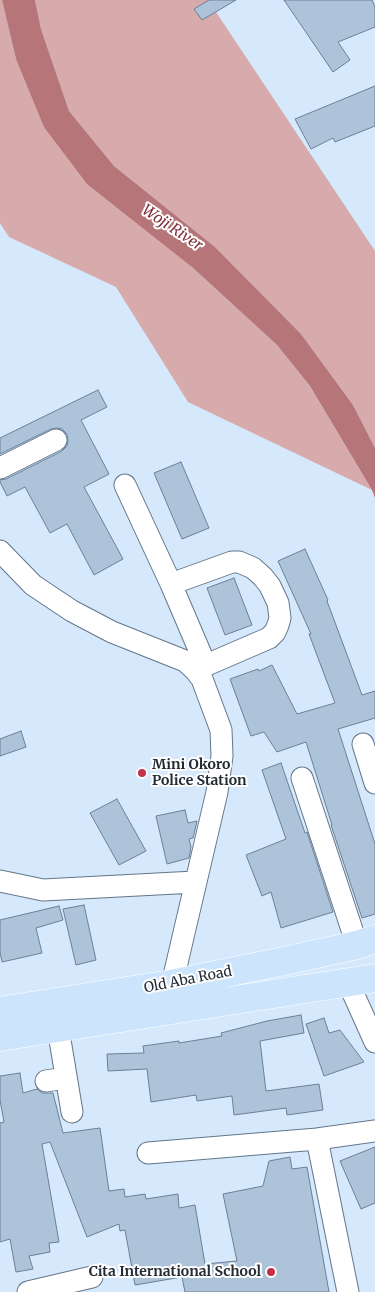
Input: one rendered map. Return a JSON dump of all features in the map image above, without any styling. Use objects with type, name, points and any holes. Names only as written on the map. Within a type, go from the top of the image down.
[{"type":"main road","name":"Old Aba Road","points":[[0,1011],[171,984],[366,942]]},
{"type":"main road","name":"Old Aba Road","points":[[0,1037],[375,978]]},
{"type":"street","points":[[0,468],[56,440]]},
{"type":"street","points":[[125,485],[171,584],[220,730],[222,756],[217,792],[166,1011]]},
{"type":"street","points":[[0,551],[33,585],[72,611],[112,632],[200,668],[269,638],[275,632],[280,618],[278,603],[270,586],[253,568],[239,562],[232,562],[171,584]]},
{"type":"street","points":[[364,744],[375,783]]},
{"type":"street","points":[[302,778],[366,942]]},
{"type":"street","points":[[0,882],[43,890],[195,882]]},
{"type":"street","points":[[348,982],[375,1042]]},
{"type":"street","points":[[58,1028],[56,1080],[72,1112]]},
{"type":"street","points":[[148,1153],[317,1139],[375,1131]]},
{"type":"street","points":[[317,1139],[348,1292]]},
{"type":"street","points":[[28,1292],[92,1277]]},
{"type":"shaded area","points":[[0,0],[2,0],[16,59],[192,267],[277,345],[310,386],[372,490],[188,402],[116,287],[9,237],[0,223]]},
{"type":"shaded area","points":[[35,0],[208,0],[375,251],[375,448],[353,405],[301,334],[215,247],[114,166],[69,111],[41,29]]},
{"type":"water","name":"Woji River","points":[[2,0],[35,0],[41,29],[69,111],[114,166],[215,247],[301,334],[353,405],[375,448],[375,498],[310,386],[277,345],[192,267],[87,184],[44,127],[16,59]]},
{"type":"building","points":[[209,0],[236,0],[202,20],[194,9]]},
{"type":"building","points":[[284,0],[372,0],[375,7],[375,27],[338,42],[350,60],[333,72]]},
{"type":"building","points":[[375,86],[375,126],[335,142],[333,138],[311,149],[295,119]]},
{"type":"building","points":[[98,390],[107,407],[81,420],[109,474],[84,487],[123,559],[94,575],[67,524],[50,533],[25,487],[7,496],[0,482],[0,480],[6,479],[62,451],[67,446],[67,434],[62,429],[51,429],[0,454],[0,438]]},
{"type":"building","points":[[181,462],[209,528],[182,539],[154,473]]},
{"type":"building","points":[[305,549],[328,600],[362,695],[375,691],[375,718],[338,729],[375,844],[375,914],[362,918],[306,742],[277,752],[264,732],[251,736],[230,679],[258,669],[259,671],[272,665],[297,714],[335,703],[309,634],[311,634],[278,561]]},
{"type":"building","points":[[234,578],[252,625],[225,635],[207,588]]},
{"type":"building","points":[[21,731],[26,747],[0,756],[0,739]]},
{"type":"building","points":[[281,763],[305,833],[307,832],[333,912],[281,928],[271,892],[262,896],[246,855],[286,839],[262,770]]},
{"type":"building","points":[[117,799],[146,851],[119,865],[90,813]]},
{"type":"building","points":[[185,810],[188,823],[197,821],[193,838],[189,839],[191,847],[189,858],[167,864],[156,816]]},
{"type":"building","points":[[84,905],[96,960],[76,965],[63,909]]},
{"type":"building","points":[[59,906],[63,920],[36,928],[42,953],[2,962],[0,952],[0,920]]},
{"type":"building","points":[[301,1015],[304,1033],[260,1041],[266,1091],[319,1084],[323,1110],[287,1115],[286,1108],[234,1115],[232,1096],[197,1101],[196,1095],[151,1102],[147,1069],[108,1071],[107,1054],[144,1053],[143,1046],[179,1041],[179,1043],[222,1036],[221,1033],[267,1021]]},
{"type":"building","points":[[324,1018],[329,1033],[340,1030],[364,1062],[324,1076],[306,1024]]},
{"type":"building","points":[[20,1073],[23,1093],[37,1089],[42,1093],[53,1093],[63,1133],[100,1128],[109,1191],[124,1189],[125,1197],[145,1194],[146,1199],[178,1194],[179,1208],[195,1205],[205,1264],[237,1261],[223,1194],[263,1186],[269,1161],[290,1157],[292,1169],[307,1167],[329,1292],[185,1292],[182,1277],[135,1285],[125,1230],[120,1231],[119,1224],[87,1237],[50,1142],[42,1144],[59,1242],[49,1243],[50,1252],[29,1256],[33,1269],[16,1272],[10,1239],[0,1242],[0,1123],[4,1122],[0,1100],[0,1076]]},
{"type":"building","points":[[375,1147],[375,1203],[361,1209],[340,1161]]},
{"type":"place","name":"Mini Okoro Police Station","points":[[142,773]]},
{"type":"place","name":"Cita International School","points":[[271,1272]]}]
